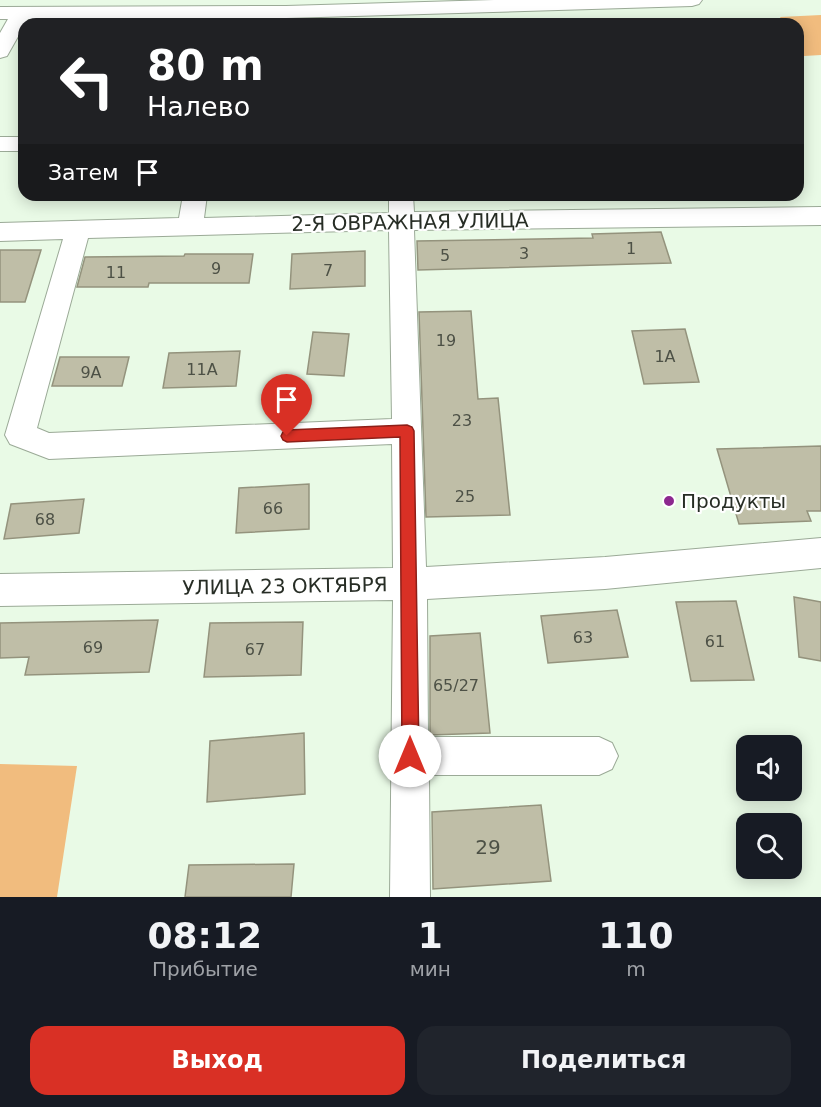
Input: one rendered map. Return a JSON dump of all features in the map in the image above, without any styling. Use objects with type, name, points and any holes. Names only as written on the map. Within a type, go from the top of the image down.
[{"type":"street","points":[[0,13],[21,13],[57,7],[318,6],[392,11],[473,4],[574,14],[692,0]]},
{"type":"street","points":[[18,18],[21,13]]},
{"type":"street","points":[[0,52],[18,19]]},
{"type":"street","points":[[0,144],[18,144]]},
{"type":"street","points":[[190,227],[194,201]]},
{"type":"street","points":[[402,208],[410,584],[411,897]]},
{"type":"street","name":"2-Я ОВРАЖНАЯ УЛИЦА","points":[[0,232],[190,227],[402,208],[821,216]]},
{"type":"street","points":[[78,230],[20,435],[49,446],[407,431]]},
{"type":"street","name":"УЛИЦА 23 ОКТЯБРЯ","points":[[0,590],[410,584],[605,573],[821,553]]},
{"type":"street","points":[[410,756],[598,756]]},
{"type":"shaded area","points":[[821,15],[821,55],[804,56],[804,18],[780,17]]},
{"type":"shaded area","points":[[0,764],[77,766],[57,897],[0,897]]},
{"type":"building","points":[[661,232],[671,263],[418,270],[417,241],[593,238],[592,234]]},
{"type":"building","points":[[0,250],[41,250],[25,302],[0,302]]},
{"type":"building","points":[[365,251],[365,286],[290,289],[292,254]]},
{"type":"building","points":[[185,254],[253,254],[249,283],[149,283],[148,287],[77,287],[85,257],[184,256]]},
{"type":"building","points":[[471,311],[478,399],[498,398],[510,515],[426,517],[419,312]]},
{"type":"building","points":[[685,329],[699,382],[644,384],[632,331]]},
{"type":"building","points":[[313,332],[349,334],[344,376],[307,374]]},
{"type":"building","points":[[240,351],[236,386],[163,388],[169,353]]},
{"type":"building","points":[[60,357],[129,357],[122,386],[52,386]]},
{"type":"building","points":[[821,446],[821,511],[807,511],[811,521],[739,524],[717,449]]},
{"type":"building","points":[[309,484],[309,529],[236,533],[239,488]]},
{"type":"building","points":[[84,499],[79,533],[4,539],[11,504]]},
{"type":"building","points":[[794,597],[821,602],[821,661],[799,657]]},
{"type":"building","points":[[736,601],[754,680],[691,681],[676,602]]},
{"type":"building","points":[[617,610],[628,657],[548,663],[541,616]]},
{"type":"building","points":[[158,620],[149,672],[25,675],[29,657],[0,658],[0,623]]},
{"type":"building","points":[[303,622],[301,675],[204,677],[210,623]]},
{"type":"building","points":[[480,633],[490,733],[430,735],[430,636]]},
{"type":"building","points":[[304,733],[305,794],[207,802],[210,741]]},
{"type":"building","points":[[541,805],[551,881],[433,889],[432,812]]},
{"type":"building","points":[[294,864],[291,897],[185,897],[189,865]]},
{"type":"place","name":"Продукты","points":[[669,501]]},
{"type":"route","points":[[287,436],[407,431],[410,756]]}]
